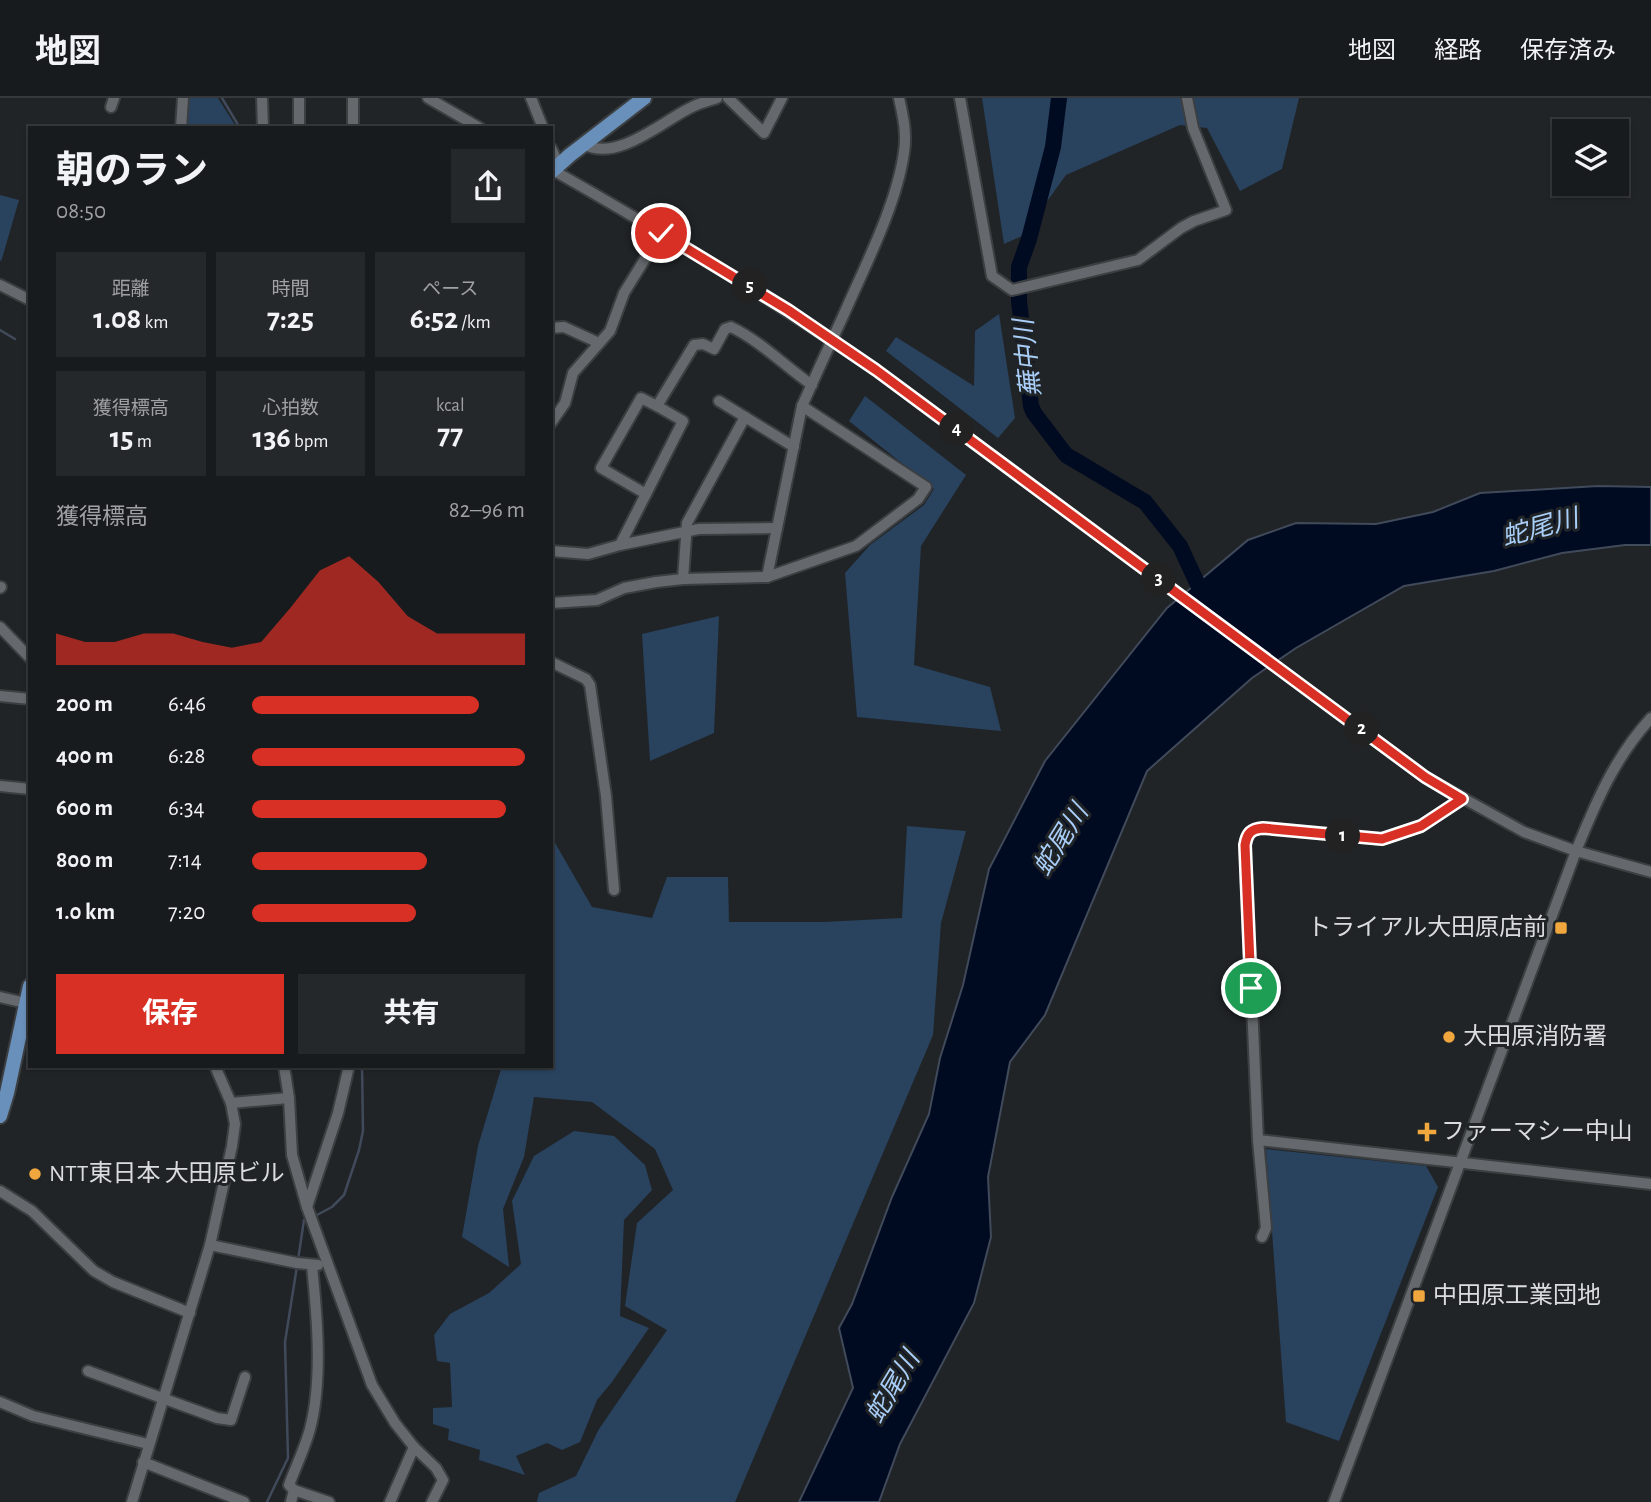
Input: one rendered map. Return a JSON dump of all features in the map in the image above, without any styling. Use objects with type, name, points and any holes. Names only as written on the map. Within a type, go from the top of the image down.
[{"type":"main road","points":[[554,169],[644,98]]},
{"type":"main road","points":[[0,1116],[28,1004]]},
{"type":"street","points":[[181,126],[183,98]]},
{"type":"street","points":[[262,98],[263,126]]},
{"type":"street","points":[[299,98],[299,126]]},
{"type":"street","points":[[352,126],[353,98]]},
{"type":"street","points":[[428,98],[477,126]]},
{"type":"street","points":[[531,98],[542,126]]},
{"type":"street","points":[[584,144],[593,149],[603,149],[633,141],[692,107],[717,98]]},
{"type":"street","points":[[728,98],[764,133],[782,98]]},
{"type":"street","points":[[767,577],[802,406],[886,217],[904,152],[905,126],[899,98]]},
{"type":"street","points":[[960,98],[992,276],[1012,290],[1138,260],[1181,228],[1226,210],[1193,128],[1187,98]]},
{"type":"street","points":[[554,169],[788,310],[876,370],[1425,777],[1524,832],[1576,851],[1651,872]]},
{"type":"street","points":[[553,420],[565,403],[573,373],[610,331],[624,293],[661,233]]},
{"type":"street","points":[[0,285],[28,299]]},
{"type":"street","points":[[553,328],[565,327],[599,343]]},
{"type":"street","points":[[657,406],[694,345],[703,344],[714,349],[725,329],[731,327],[744,333],[812,384]]},
{"type":"street","points":[[620,545],[646,494],[683,421],[641,398],[601,468],[646,494]]},
{"type":"street","points":[[719,401],[794,447]]},
{"type":"street","points":[[553,603],[597,600],[625,588],[683,579],[767,577],[856,546],[918,499],[926,487],[802,406]]},
{"type":"street","points":[[683,579],[687,523],[745,417]]},
{"type":"street","points":[[553,551],[589,554],[686,531],[777,528]]},
{"type":"street","points":[[0,627],[28,656]]},
{"type":"street","points":[[553,664],[586,679],[590,685],[606,796],[614,890]]},
{"type":"street","points":[[0,696],[28,699]]},
{"type":"street","points":[[1334,1502],[1576,851],[1611,771],[1628,744],[1651,718]]},
{"type":"street","points":[[0,786],[28,789]]},
{"type":"street","points":[[1262,1237],[1266,1228],[1258,1140],[1245,845],[1247,835],[1254,829],[1263,828],[1382,839],[1421,826],[1462,799]]},
{"type":"street","points":[[0,997],[28,1004]]},
{"type":"street","points":[[132,1502],[210,1245],[232,1146],[235,1124],[231,1103],[216,1068]]},
{"type":"street","points":[[284,1068],[292,1155],[307,1208],[372,1385],[395,1423],[414,1447],[436,1468],[443,1480],[432,1502]]},
{"type":"street","points":[[307,1208],[338,1113],[349,1068]]},
{"type":"street","points":[[231,1103],[289,1098]]},
{"type":"street","points":[[1258,1140],[1651,1184]]},
{"type":"street","points":[[0,1191],[32,1211],[94,1271],[122,1286],[190,1313]]},
{"type":"street","points":[[210,1245],[313,1265],[328,1265]]},
{"type":"street","points":[[313,1265],[317,1314],[317,1377],[311,1428],[289,1485],[294,1490],[329,1502]]},
{"type":"street","points":[[88,1371],[217,1418],[231,1420],[245,1377]]},
{"type":"street","points":[[0,1402],[33,1416],[148,1444]]},
{"type":"street","points":[[390,1502],[414,1447]]},
{"type":"street","points":[[143,1462],[244,1502]]},
{"type":"street","points":[[291,1502],[294,1490]]},
{"type":"shaded area","points":[[186,98],[218,98],[236,126],[184,126]]},
{"type":"shaded area","points":[[982,98],[1299,98],[1282,169],[1240,191],[1207,128],[1180,125],[1066,175],[1022,236],[1004,244]]},
{"type":"shaded area","points":[[0,195],[19,200],[1,262],[0,259]]},
{"type":"shaded area","points":[[999,314],[1015,418],[998,438],[886,351],[896,337],[974,386],[975,331]]},
{"type":"shaded area","points":[[865,396],[966,475],[921,546],[914,665],[990,687],[1001,731],[857,717],[845,573],[870,545],[924,505],[934,489],[849,421]]},
{"type":"shaded area","points":[[719,616],[714,733],[650,761],[642,634]]},
{"type":"shaded area","points":[[907,826],[966,831],[941,923],[933,1035],[735,1502],[537,1502],[539,1493],[576,1476],[599,1429],[667,1330],[625,1306],[637,1223],[673,1190],[655,1149],[592,1102],[534,1097],[524,1157],[503,1209],[509,1267],[462,1237],[478,1146],[501,1068],[553,1068],[553,839],[592,907],[652,918],[667,877],[728,877],[729,922],[823,922],[902,918]]},
{"type":"shaded area","points":[[574,1131],[614,1136],[645,1165],[652,1190],[624,1220],[620,1316],[649,1328],[597,1400],[580,1442],[562,1450],[547,1443],[516,1456],[525,1475],[479,1460],[480,1450],[448,1440],[449,1429],[433,1424],[433,1408],[452,1407],[450,1363],[437,1361],[434,1335],[450,1314],[489,1293],[521,1264],[512,1201],[534,1156]]},
{"type":"shaded area","points":[[1266,1149],[1426,1166],[1438,1187],[1339,1441],[1286,1422]]},
{"type":"water","name":"蛇尾川","points":[[1598,486],[1651,487],[1651,545],[1625,545],[1562,553],[1494,571],[1404,586],[1296,648],[1252,678],[1147,771],[1045,1015],[1010,1062],[988,1177],[991,1237],[974,1303],[900,1444],[879,1502],[799,1502],[853,1388],[839,1328],[852,1304],[892,1197],[929,1114],[940,1058],[963,985],[989,869],[1045,761],[1167,608],[1248,540],[1296,523],[1376,524],[1433,512],[1480,493]]},
{"type":"waterway","points":[[222,98],[239,126]]},
{"type":"waterway","name":"蕪中川","points":[[1059,98],[1053,147],[1019,267],[1019,301],[1031,406],[1066,455],[1145,502],[1180,546],[1205,600]]},
{"type":"waterway","points":[[0,330],[15,339]]},
{"type":"waterway","points":[[315,1216],[332,1207],[344,1195],[359,1150],[363,1131],[362,1068]]},
{"type":"waterway","points":[[298,1260],[304,1220],[309,1218]]},
{"type":"waterway","points":[[267,1502],[288,1458],[285,1342],[297,1266]]},
{"type":"place","name":"トライアル大田原店前","points":[[1561,928]]},
{"type":"place","name":"大田原消防署","points":[[1449,1037]]},
{"type":"place","name":"ファーマシー中山","points":[[1427,1132]]},
{"type":"place","name":"NTT東日本 大田原ビル","points":[[35,1174]]},
{"type":"place","name":"中田原工業団地","points":[[1419,1296]]},
{"type":"route","points":[[661,233],[788,310],[876,370],[1425,777],[1462,799],[1421,826],[1382,839],[1263,828],[1254,829],[1247,835],[1245,845],[1251,988]]}]
